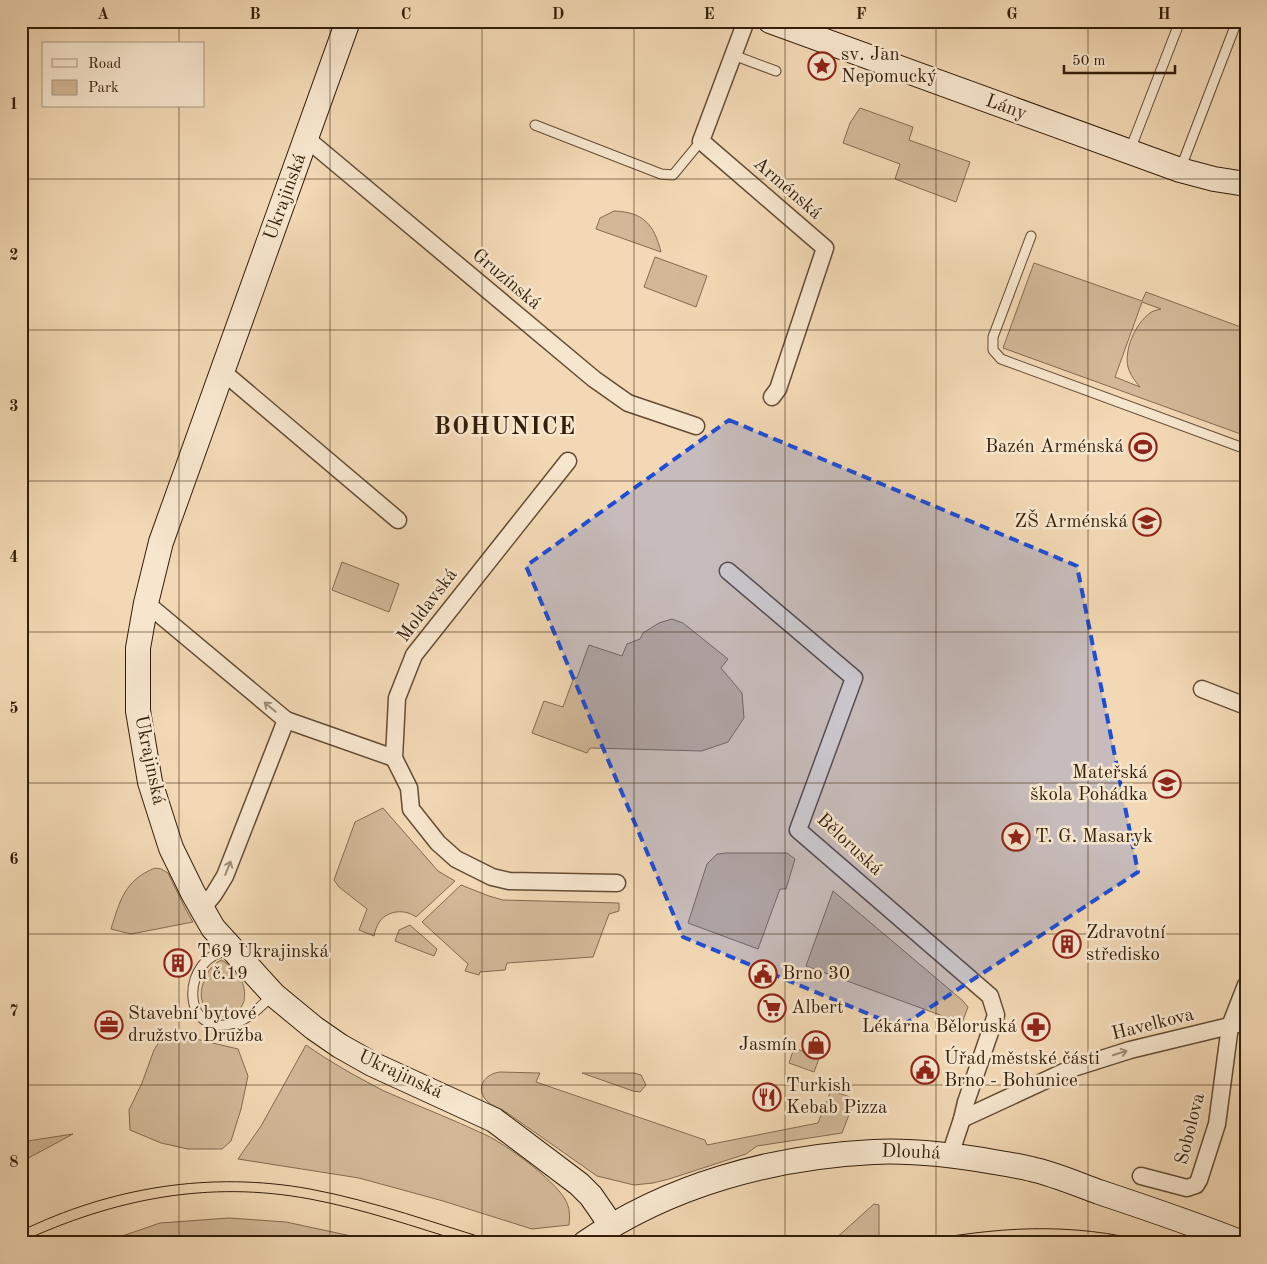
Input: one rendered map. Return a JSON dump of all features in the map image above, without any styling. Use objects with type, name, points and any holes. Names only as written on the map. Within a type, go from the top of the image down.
[{"type":"street","name":"Ukrajinská","points":[[348,21],[161,542],[146,603],[138,648],[138,711],[150,782],[172,848],[213,928],[274,995],[296,1014],[340,1046],[372,1064],[494,1120],[579,1184],[591,1196],[611,1225]]},
{"type":"street","points":[[701,141],[746,21]]},
{"type":"street","name":"Lány","points":[[770,21],[1180,170],[1214,179],[1246,184]]},
{"type":"street","name":"Gruzínská","points":[[307,139],[594,379],[628,403],[696,426]]},
{"type":"street","name":"Arménská","points":[[701,141],[825,248],[778,389],[772,396]]},
{"type":"street","points":[[222,372],[398,520]]},
{"type":"street","name":"Moldavská","points":[[568,461],[414,655],[397,698],[394,758],[409,788],[411,809],[438,843],[456,859],[492,877],[509,881],[617,883]]},
{"type":"street","name":"Běloruská","points":[[728,570],[854,678],[798,830],[990,996],[996,1015],[950,1155]]},
{"type":"street","points":[[146,603],[286,720],[394,758]]},
{"type":"street","points":[[1202,689],[1246,706]]},
{"type":"street","points":[[202,909],[225,876],[286,720]]},
{"type":"street","name":"Sobolova","points":[[1141,1176],[1187,1188],[1196,1184],[1217,1124],[1246,985]]},
{"type":"street","name":"Havelkova","points":[[962,1119],[1070,1069],[1130,1050],[1238,1024]]},
{"type":"street","name":"Dlouhá","points":[[585,1243],[611,1225],[653,1204],[718,1179],[792,1161],[826,1156],[880,1152],[950,1155],[1032,1169],[1189,1222],[1242,1243]]},
{"type":"lane","points":[[1129,152],[1180,21]]},
{"type":"lane","points":[[1180,170],[1237,21]]},
{"type":"lane","points":[[733,55],[776,71]]},
{"type":"lane","points":[[535,125],[661,174],[674,175],[701,141]]},
{"type":"lane","points":[[1031,236],[993,337],[993,350],[1001,359],[1246,449]]},
{"type":"lane","points":[[234,951],[222,952],[211,956],[203,962],[194,988],[192,1001],[196,1012],[206,1021],[222,1025],[237,1022],[254,1013],[274,995]]},
{"type":"highlighted area","points":[[729,420],[1077,566],[1138,872],[900,1027],[683,937],[526,566]]},
{"type":"green space","points":[[860,108],[913,127],[909,140],[970,162],[956,202],[895,179],[900,164],[843,143],[850,123]]},
{"type":"green space","points":[[614,211],[633,214],[646,222],[655,234],[661,252],[596,229],[600,218]]},
{"type":"green space","points":[[655,257],[707,276],[696,307],[644,287]]},
{"type":"green space","points":[[1034,263],[1142,301],[1146,292],[1246,329],[1246,436],[1003,348]],"holes":[[[1142,302],[1161,309],[1152,312],[1145,318],[1135,330],[1129,345],[1128,367],[1140,387],[1115,377]]]},
{"type":"green space","points":[[342,562],[399,584],[389,612],[332,590]]},
{"type":"green space","points":[[672,619],[683,623],[728,659],[721,668],[742,693],[744,718],[728,742],[702,751],[590,748],[587,753],[532,733],[544,701],[563,707],[574,677],[577,678],[589,645],[622,656],[627,644],[640,639],[643,633],[659,623]]},
{"type":"green space","points":[[383,808],[438,871],[455,881],[416,917],[412,914],[397,912],[384,917],[378,924],[374,936],[359,930],[367,909],[339,887],[334,880],[355,822]]},
{"type":"green space","points":[[787,853],[795,859],[786,889],[780,889],[758,949],[688,923],[707,864],[717,854]]},
{"type":"green space","points":[[155,868],[168,873],[193,922],[131,934],[111,929],[117,909],[130,885]]},
{"type":"green space","points":[[461,885],[503,900],[619,903],[619,911],[609,914],[593,957],[507,963],[505,970],[480,972],[479,975],[465,971],[468,964],[422,922]]},
{"type":"green space","points":[[833,891],[962,1000],[968,1007],[962,1023],[806,966]]},
{"type":"green space","points":[[410,925],[437,949],[434,956],[395,941],[399,930]]},
{"type":"green space","points":[[221,960],[236,972],[244,987],[244,1001],[239,1010],[232,1015],[224,1017],[209,1011],[204,1005],[201,995],[208,973]]},
{"type":"green space","points":[[179,1035],[238,1049],[248,1076],[241,1109],[231,1141],[222,1149],[188,1149],[161,1143],[130,1130],[129,1110],[142,1083],[154,1050],[163,1036]]},
{"type":"green space","points":[[306,1045],[384,1091],[473,1129],[506,1146],[529,1163],[559,1191],[568,1205],[569,1225],[532,1229],[443,1201],[359,1178],[238,1159],[261,1126]]},
{"type":"green space","points":[[794,1048],[813,1055],[819,1051],[821,1053],[814,1072],[789,1063]]},
{"type":"green space","points":[[500,1072],[540,1073],[536,1082],[705,1140],[707,1145],[818,1123],[831,1090],[855,1099],[842,1133],[757,1146],[746,1154],[669,1179],[634,1185],[597,1176],[503,1110],[489,1103],[482,1093],[482,1083],[489,1076]]},
{"type":"green space","points":[[582,1073],[634,1073],[641,1075],[646,1085],[640,1092],[633,1091]]},
{"type":"green space","points":[[73,1134],[21,1162],[21,1142]]},
{"type":"green space","points":[[874,1204],[879,1205],[879,1236],[850,1243],[834,1243],[834,1240]]},
{"type":"green space","points":[[229,1218],[286,1222],[384,1243],[102,1243],[160,1223]]},
{"type":"tram line","points":[[21,1231],[90,1203],[126,1194],[162,1187],[236,1182],[273,1184],[334,1194],[382,1206],[500,1243]]},
{"type":"tram line","points":[[21,1242],[91,1214],[126,1204],[198,1193],[235,1192],[272,1194],[330,1203],[467,1243]]},
{"type":"tram line","points":[[912,1243],[973,1233],[1032,1229],[1092,1231],[1152,1243]]},
{"type":"tram line","points":[[972,1243],[1039,1238],[1073,1239],[1106,1243]]},
{"type":"place","name":"sv. Jan Nepomucký","points":[[822,66]]},
{"type":"place","name":"Bazén Arménská","points":[[1143,447]]},
{"type":"place","name":"ZŠ Arménská","points":[[1147,522]]},
{"type":"place","name":"Mateřská škola Pohádka","points":[[1167,784]]},
{"type":"place","name":"T. G. Masaryk","points":[[1016,837]]},
{"type":"place","name":"Zdravotní středisko","points":[[1067,944]]},
{"type":"place","name":"T69 Ukrajinská u č.19","points":[[178,963]]},
{"type":"place","name":"Brno 30","points":[[763,974]]},
{"type":"place","name":"Albert","points":[[772,1008]]},
{"type":"place","name":"Stavební bytové družstvo Družba","points":[[109,1025]]},
{"type":"place","name":"Lékárna Běloruská","points":[[1036,1027]]},
{"type":"place","name":"Jasmín","points":[[816,1045]]},
{"type":"place","name":"Úřad městské části Brno - Bohunice","points":[[925,1070]]},
{"type":"place","name":"Turkish Kebab Pizza","points":[[767,1097]]},
{"type":"district","name":"BOHUNICE","points":[[505,428]]}]
